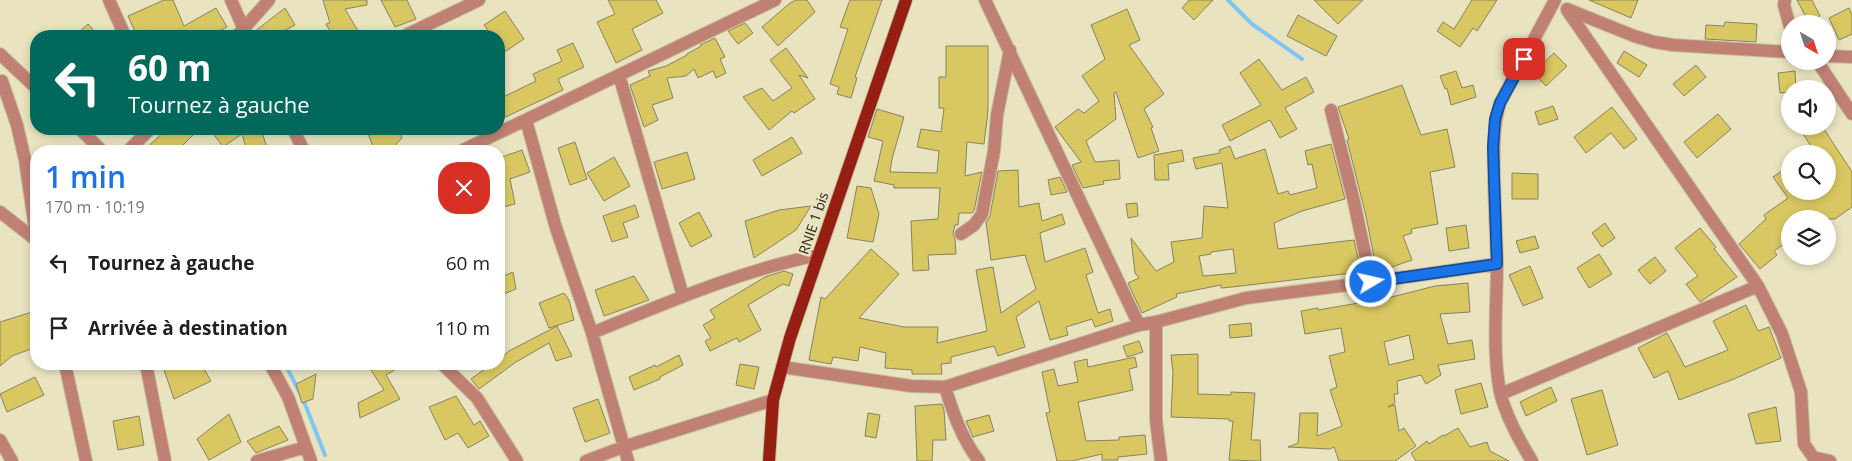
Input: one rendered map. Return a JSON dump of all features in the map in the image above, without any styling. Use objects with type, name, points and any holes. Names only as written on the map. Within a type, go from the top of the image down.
[{"type":"main road","name":"RNIE 1 bis","points":[[769,461],[773,400],[800,306],[906,0]]},
{"type":"street","points":[[109,0],[122,30]]},
{"type":"street","points":[[231,0],[241,30]]},
{"type":"street","points":[[245,30],[269,0]]},
{"type":"street","points":[[416,30],[479,0]]},
{"type":"street","points":[[505,130],[775,0]]},
{"type":"street","points":[[985,0],[1139,325]]},
{"type":"street","points":[[1785,0],[1784,5],[1787,15]]},
{"type":"street","points":[[1532,461],[1518,439],[1501,394],[1497,372],[1495,342],[1497,264],[1493,147],[1495,119],[1500,103],[1554,1],[1568,10],[1654,42],[1673,45],[1781,51]]},
{"type":"street","points":[[1568,10],[1758,286],[1782,334],[1801,392],[1804,444],[1808,456],[1830,461]]},
{"type":"street","points":[[961,234],[974,225],[982,214],[994,151],[997,115],[1010,50]]},
{"type":"street","points":[[0,54],[30,82]]},
{"type":"street","points":[[1836,56],[1852,57]]},
{"type":"street","points":[[17,69],[1,82],[16,125],[25,160],[30,194]]},
{"type":"street","points":[[1824,70],[1852,114]]},
{"type":"street","points":[[619,75],[683,296]]},
{"type":"street","points":[[1331,110],[1354,202],[1371,282]]},
{"type":"street","points":[[526,120],[556,228],[592,333],[628,461]]},
{"type":"street","points":[[86,135],[96,145]]},
{"type":"street","points":[[134,145],[144,135]]},
{"type":"street","points":[[474,145],[495,135]]},
{"type":"street","points":[[0,212],[30,235]]},
{"type":"street","points":[[592,333],[683,296],[744,274],[784,262],[818,255]]},
{"type":"street","points":[[782,367],[911,386],[945,387],[1139,325],[1246,298],[1497,264]]},
{"type":"street","points":[[1501,394],[1758,286]]},
{"type":"street","points":[[1156,322],[1156,420],[1161,461]]},
{"type":"street","points":[[66,370],[86,461]]},
{"type":"street","points":[[147,370],[165,461]]},
{"type":"street","points":[[273,370],[288,397],[311,461]]},
{"type":"street","points":[[448,370],[477,398],[517,461]]},
{"type":"street","points":[[945,387],[953,413],[965,441],[979,461]]},
{"type":"street","points":[[586,461],[623,447],[773,400]]},
{"type":"street","points":[[0,440],[12,461]]},
{"type":"street","points":[[257,461],[306,446]]},
{"type":"building","points":[[164,0],[173,0],[184,26],[216,8],[227,27],[221,30],[134,30],[128,16]]},
{"type":"building","points":[[323,0],[367,0],[367,5],[345,9],[357,30],[330,30],[326,24],[330,23]]},
{"type":"building","points":[[381,0],[407,0],[416,19],[395,27]]},
{"type":"building","points":[[608,0],[656,0],[663,13],[632,29],[642,50],[616,63],[597,22],[615,14]]},
{"type":"building","points":[[796,0],[807,0],[815,12],[778,46],[762,27]]},
{"type":"building","points":[[850,0],[882,0],[855,77],[857,78],[851,98],[837,94],[839,87],[830,84],[848,29],[840,27]]},
{"type":"building","points":[[1189,0],[1213,0],[1194,20],[1182,8]]},
{"type":"building","points":[[1314,0],[1363,0],[1338,24]]},
{"type":"building","points":[[1472,0],[1497,0],[1477,31],[1473,28],[1460,47],[1437,31],[1443,22],[1454,29]]},
{"type":"building","points":[[1589,0],[1638,0],[1631,18]]},
{"type":"building","points":[[1797,0],[1812,0],[1820,15],[1805,15]]},
{"type":"building","points":[[285,8],[295,25],[286,30],[257,30]]},
{"type":"building","points":[[1849,8],[1852,15],[1852,34],[1839,40],[1836,33],[1835,15]]},
{"type":"building","points":[[1127,9],[1140,40],[1129,45],[1164,94],[1144,109],[1153,127],[1151,128],[1159,151],[1138,158],[1116,92],[1114,93],[1116,119],[1086,141],[1095,162],[1119,160],[1120,179],[1103,181],[1104,184],[1083,188],[1072,165],[1081,162],[1055,127],[1078,109],[1084,113],[1099,101],[1082,76],[1105,59],[1091,25]]},
{"type":"building","points":[[505,11],[524,39],[505,52],[505,30],[488,30],[484,25]]},
{"type":"building","points":[[1298,15],[1337,36],[1326,56],[1287,36]]},
{"type":"building","points":[[1725,22],[1757,24],[1756,42],[1705,39],[1706,25],[1724,26]]},
{"type":"building","points":[[745,23],[753,33],[738,44],[728,31]]},
{"type":"building","points":[[88,24],[94,30],[81,30]]},
{"type":"building","points":[[715,38],[725,57],[720,59],[726,73],[716,78],[713,71],[698,78],[694,69],[686,76],[667,78],[673,98],[652,105],[658,120],[644,127],[630,85],[650,76],[648,71],[666,66]]},
{"type":"building","points":[[573,43],[584,67],[558,79],[563,90],[505,117],[505,96],[536,81],[533,74],[562,61],[557,50]]},
{"type":"building","points":[[946,46],[988,46],[988,111],[984,144],[967,142],[965,176],[982,172],[974,211],[972,213],[959,213],[958,225],[955,225],[953,234],[956,254],[928,255],[929,270],[913,271],[911,221],[938,219],[940,188],[894,188],[894,185],[874,181],[883,141],[868,137],[877,109],[904,117],[890,172],[937,173],[939,151],[917,147],[921,129],[941,132],[944,108],[939,108],[939,77],[946,77]]},
{"type":"building","points":[[786,48],[808,78],[799,75],[815,99],[794,113],[792,111],[769,130],[743,97],[762,88],[773,101],[792,88],[770,60]]},
{"type":"building","points":[[1624,51],[1647,65],[1639,77],[1617,63]]},
{"type":"building","points":[[1554,53],[1567,66],[1546,86],[1533,73]]},
{"type":"building","points":[[1259,59],[1282,90],[1306,77],[1314,92],[1285,108],[1297,129],[1280,138],[1270,120],[1230,141],[1222,125],[1261,105],[1240,73]]},
{"type":"building","points":[[1696,65],[1706,77],[1684,96],[1673,84]]},
{"type":"building","points":[[1456,71],[1462,88],[1473,85],[1476,97],[1451,105],[1447,88],[1445,89],[1440,76]]},
{"type":"building","points":[[1795,71],[1796,80],[1781,80],[1781,93],[1780,93],[1778,73]]},
{"type":"building","points":[[1402,85],[1421,135],[1447,129],[1455,167],[1430,172],[1438,224],[1411,229],[1412,233],[1403,236],[1412,260],[1377,272],[1366,216],[1347,140],[1349,139],[1338,107]]},
{"type":"building","points":[[1553,106],[1558,119],[1539,125],[1535,112]]},
{"type":"building","points":[[1612,107],[1637,139],[1624,149],[1611,133],[1586,153],[1574,137]]},
{"type":"building","points":[[1718,114],[1731,129],[1697,158],[1684,142]]},
{"type":"building","points":[[160,135],[193,135],[183,145],[150,145]]},
{"type":"building","points":[[214,135],[241,135],[226,145],[222,145]]},
{"type":"building","points":[[242,135],[263,135],[266,145],[245,145]]},
{"type":"building","points":[[368,135],[401,135],[402,138],[396,145],[373,145]]},
{"type":"building","points":[[1804,135],[1828,135],[1834,145],[1810,145]]},
{"type":"building","points":[[792,137],[802,153],[762,176],[753,160]]},
{"type":"building","points":[[575,142],[587,179],[570,185],[558,148]]},
{"type":"building","points":[[1331,144],[1345,199],[1302,211],[1274,223],[1278,249],[1354,240],[1361,272],[1232,287],[1221,288],[1221,285],[1176,294],[1177,297],[1142,313],[1128,283],[1139,278],[1135,273],[1131,238],[1156,271],[1174,262],[1171,242],[1202,238],[1204,206],[1228,208],[1222,163],[1196,169],[1193,158],[1220,153],[1219,150],[1230,146],[1235,159],[1265,149],[1278,194],[1288,191],[1290,195],[1317,188],[1312,164],[1308,165],[1305,151]],"holes":[[[1233,249],[1236,273],[1203,276],[1199,256]]]},
{"type":"building","points":[[1836,147],[1852,172],[1852,207],[1836,218],[1836,210],[1781,210],[1781,246],[1774,251],[1777,255],[1760,269],[1739,244],[1766,219],[1764,215],[1785,200],[1836,200]]},
{"type":"building","points":[[522,150],[530,172],[510,179],[515,204],[505,206],[505,156]]},
{"type":"building","points":[[1182,150],[1184,161],[1168,164],[1169,180],[1155,180],[1154,155]]},
{"type":"building","points":[[687,152],[695,179],[662,189],[654,162]]},
{"type":"building","points":[[614,157],[630,186],[604,201],[587,173]]},
{"type":"building","points":[[1018,170],[1019,207],[1039,203],[1042,221],[1062,214],[1065,224],[1040,233],[1045,262],[1085,248],[1093,272],[1086,275],[1098,313],[1110,309],[1113,321],[1095,327],[1092,319],[1066,327],[1068,335],[1050,340],[1039,301],[1016,317],[1025,347],[998,356],[994,346],[951,357],[951,363],[941,364],[942,374],[912,374],[912,370],[885,368],[886,353],[860,347],[858,361],[833,357],[831,364],[809,360],[821,297],[825,299],[871,249],[899,274],[859,318],[904,327],[938,327],[937,343],[987,331],[976,270],[993,267],[1001,313],[1036,289],[1025,255],[991,260],[986,222],[990,216],[998,171]]},
{"type":"building","points":[[1781,171],[1781,188],[1773,177]]},
{"type":"building","points":[[1512,173],[1538,174],[1538,199],[1512,199]]},
{"type":"building","points":[[1060,177],[1067,192],[1051,195],[1048,180]]},
{"type":"building","points":[[857,186],[871,188],[879,214],[873,242],[847,238]]},
{"type":"building","points":[[1137,203],[1138,216],[1128,218],[1126,204]]},
{"type":"building","points":[[635,205],[639,217],[623,223],[628,237],[612,242],[603,216]]},
{"type":"building","points":[[811,206],[796,230],[754,258],[745,221],[779,210]]},
{"type":"building","points":[[699,212],[712,236],[691,247],[679,223]]},
{"type":"building","points":[[1605,223],[1615,238],[1602,247],[1592,233]]},
{"type":"building","points":[[1466,225],[1469,248],[1449,251],[1446,228]]},
{"type":"building","points":[[1700,228],[1737,277],[1700,302],[1686,284],[1698,276],[1675,248]]},
{"type":"building","points":[[1535,236],[1539,248],[1520,253],[1516,241]]},
{"type":"building","points":[[1599,254],[1612,274],[1589,288],[1577,268]]},
{"type":"building","points":[[1655,257],[1666,271],[1650,284],[1638,270]]},
{"type":"building","points":[[1530,266],[1543,298],[1523,306],[1509,275]]},
{"type":"building","points":[[784,271],[793,274],[789,286],[783,284],[748,305],[761,330],[739,342],[737,338],[710,351],[705,341],[711,338],[703,325],[715,318],[710,310],[765,277]]},
{"type":"building","points":[[513,272],[516,289],[505,294],[505,275]]},
{"type":"building","points":[[634,276],[649,300],[604,316],[595,290]]},
{"type":"building","points":[[1468,283],[1470,312],[1440,314],[1448,344],[1472,340],[1475,359],[1438,365],[1441,375],[1426,384],[1421,375],[1397,381],[1398,394],[1394,394],[1395,403],[1388,407],[1395,405],[1399,431],[1404,428],[1416,446],[1395,461],[1339,461],[1334,447],[1330,449],[1288,447],[1298,443],[1300,413],[1318,413],[1317,436],[1342,426],[1330,390],[1337,387],[1329,356],[1345,352],[1341,328],[1305,334],[1301,311],[1376,301],[1435,286]],"holes":[[[1409,335],[1414,359],[1389,365],[1384,342]]]},
{"type":"building","points":[[564,293],[569,300],[574,320],[549,328],[539,303]]},
{"type":"building","points":[[1746,305],[1758,331],[1769,327],[1781,358],[1734,379],[1679,400],[1668,371],[1654,378],[1638,348],[1667,333],[1685,367],[1728,350],[1713,321]]},
{"type":"building","points":[[30,313],[30,349],[12,356],[0,366],[0,322]]},
{"type":"building","points":[[1251,323],[1252,336],[1230,338],[1229,325]]},
{"type":"building","points":[[557,326],[572,356],[556,361],[549,343],[516,362],[479,389],[471,379],[484,370],[505,370],[505,354]]},
{"type":"building","points":[[1139,341],[1143,352],[1127,357],[1123,346]]},
{"type":"building","points":[[1198,354],[1198,394],[1231,395],[1231,392],[1255,393],[1251,440],[1260,440],[1261,461],[1229,460],[1233,421],[1229,421],[1229,419],[1171,417],[1173,372],[1171,355]]},
{"type":"building","points":[[679,355],[683,365],[660,377],[660,379],[634,390],[629,377],[655,365],[656,367]]},
{"type":"building","points":[[1135,357],[1137,367],[1129,369],[1133,390],[1078,402],[1086,441],[1119,440],[1119,437],[1145,435],[1147,454],[1118,457],[1118,460],[1102,460],[1102,454],[1072,461],[1057,461],[1046,413],[1050,412],[1042,372],[1054,369],[1058,386],[1078,382],[1074,362],[1087,359],[1088,367]]},
{"type":"building","points":[[740,364],[759,367],[754,389],[736,385]]},
{"type":"building","points":[[164,370],[205,370],[211,381],[174,399]]},
{"type":"building","points":[[371,370],[395,370],[386,375],[400,399],[360,418],[358,403],[384,390]]},
{"type":"building","points":[[316,374],[313,399],[302,403],[296,384]]},
{"type":"building","points":[[35,377],[44,395],[7,412],[0,394]]},
{"type":"building","points":[[1481,383],[1488,407],[1461,414],[1455,390]]},
{"type":"building","points":[[1551,387],[1557,401],[1526,416],[1520,402]]},
{"type":"building","points":[[1602,390],[1618,445],[1587,455],[1571,399]]},
{"type":"building","points":[[456,396],[474,425],[480,421],[489,436],[468,448],[458,433],[445,440],[429,407]]},
{"type":"building","points":[[598,399],[610,433],[585,442],[573,408]]},
{"type":"building","points":[[942,404],[946,440],[933,440],[932,461],[917,461],[915,406]]},
{"type":"building","points":[[1776,407],[1781,441],[1756,444],[1748,414]]},
{"type":"building","points":[[868,413],[880,415],[876,438],[865,436]]},
{"type":"building","points":[[229,414],[241,442],[209,460],[197,439]]},
{"type":"building","points":[[989,415],[994,431],[973,437],[966,421]]},
{"type":"building","points":[[139,416],[144,445],[118,450],[113,421]]},
{"type":"building","points":[[279,426],[288,440],[256,453],[247,441]]},
{"type":"building","points":[[1458,428],[1470,447],[1487,442],[1490,451],[1509,461],[1416,461],[1411,453],[1427,441],[1429,444]]},
{"type":"waterway","points":[[1228,0],[1252,24],[1302,59]]},
{"type":"waterway","points":[[288,370],[300,393]]},
{"type":"waterway","points":[[303,399],[325,455]]},
{"type":"route","points":[[1371,282],[1497,264],[1493,147],[1495,119],[1500,103],[1524,59]]}]
